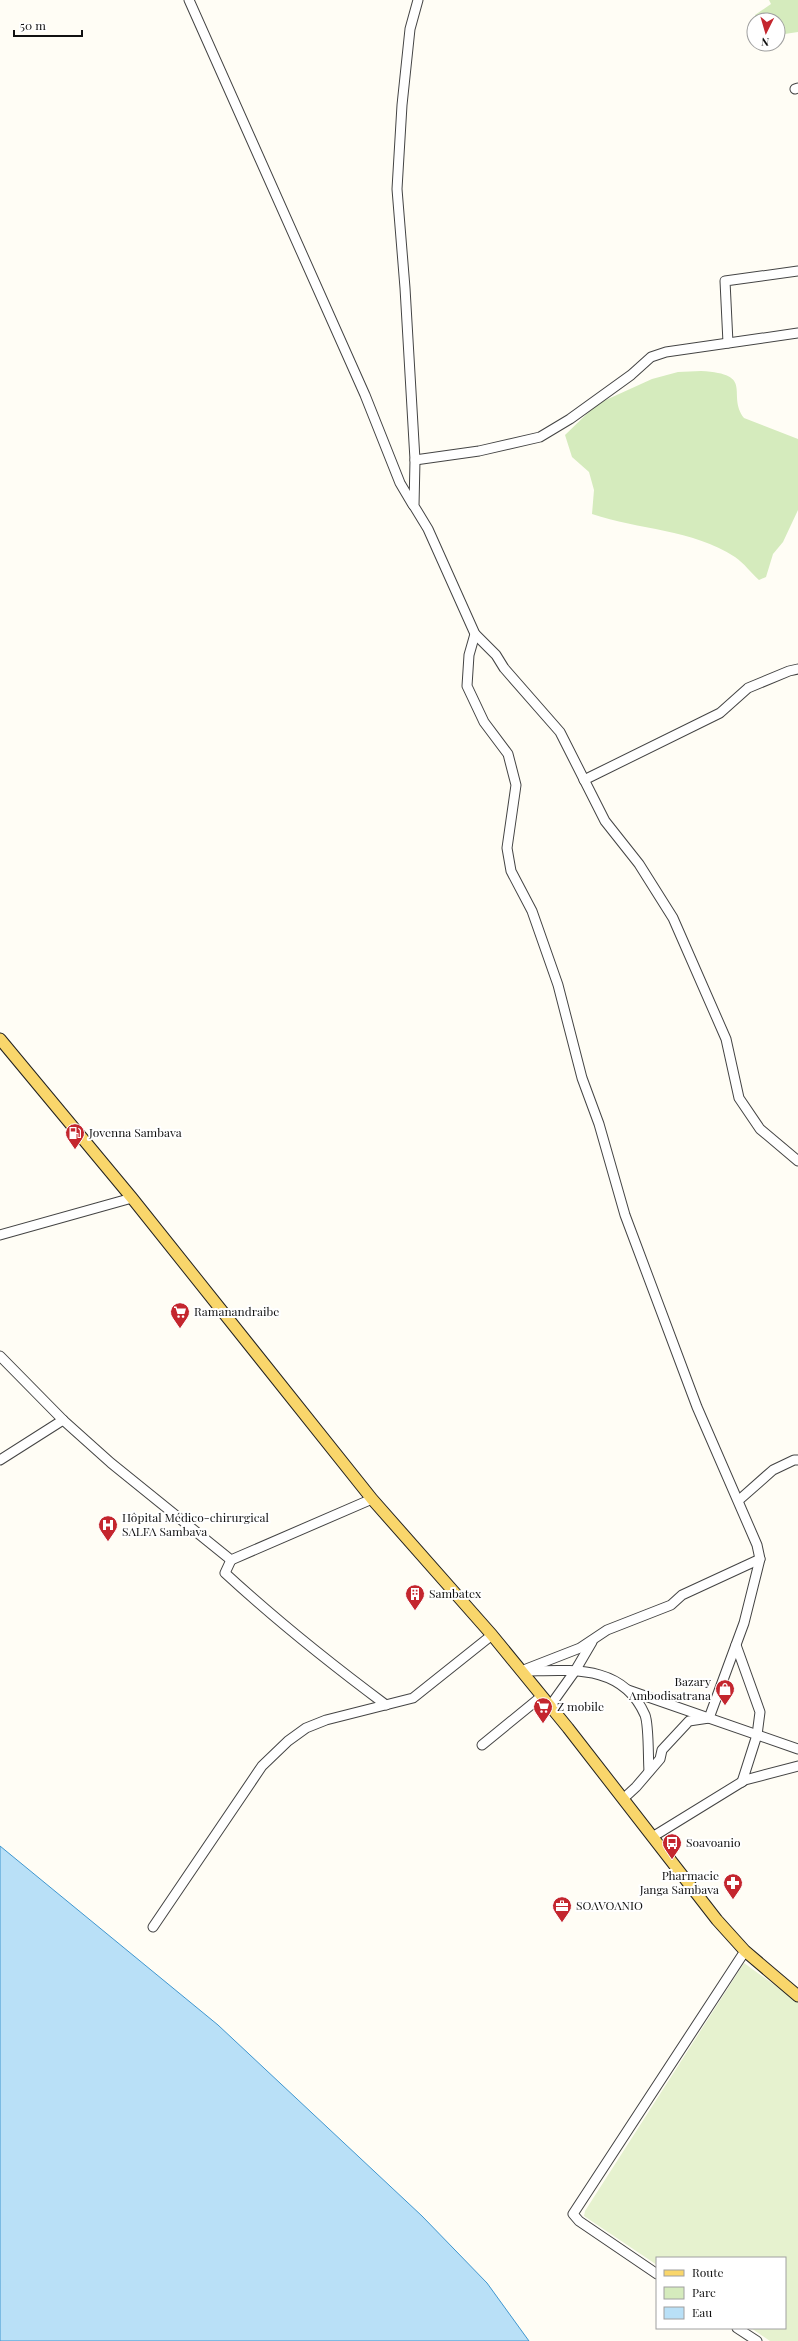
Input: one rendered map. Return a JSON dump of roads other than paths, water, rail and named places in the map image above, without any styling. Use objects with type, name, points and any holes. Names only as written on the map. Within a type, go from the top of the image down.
[{"type":"main road","points":[[0,1039],[132,1198],[372,1499],[492,1635],[542,1696],[654,1836],[717,1920],[745,1951],[798,1996]]},
{"type":"street","points":[[190,0],[362,388],[400,483],[428,529],[476,634],[496,655],[504,668],[560,732],[605,822],[639,864],[673,918],[726,1039],[739,1098],[760,1129],[798,1161]]},
{"type":"street","points":[[414,506],[415,460],[406,288],[397,189],[402,105],[410,29],[418,0]]},
{"type":"street","points":[[728,343],[726,281],[798,271]]},
{"type":"street","points":[[415,460],[479,451],[540,437],[570,419],[631,375],[651,357],[666,352],[798,333]]},
{"type":"street","points":[[476,634],[469,656],[467,686],[484,722],[508,754],[516,785],[507,848],[511,871],[532,910],[558,985],[582,1078],[599,1124],[625,1214],[697,1407],[739,1500],[757,1545],[760,1559],[744,1623],[710,1718]]},
{"type":"street","points":[[584,780],[720,713],[748,688],[789,671],[798,669]]},
{"type":"street","points":[[0,1235],[132,1198]]},
{"type":"street","points":[[0,1356],[63,1420],[111,1463],[231,1560]]},
{"type":"street","points":[[0,1460],[63,1420]]},
{"type":"street","points":[[739,1500],[773,1470],[794,1460],[798,1460]]},
{"type":"street","points":[[372,1499],[231,1560],[226,1573],[328,1661],[386,1705]]},
{"type":"street","points":[[520,1671],[580,1648],[607,1630],[671,1605],[682,1595],[760,1559]]},
{"type":"street","points":[[153,1927],[262,1766],[282,1746],[306,1728],[326,1720],[413,1698],[492,1635]]},
{"type":"street","points":[[550,1706],[575,1671],[592,1641]]},
{"type":"street","points":[[736,1645],[760,1712],[757,1735],[742,1782]]},
{"type":"street","points":[[520,1671],[575,1671],[600,1673],[628,1690],[798,1749]]},
{"type":"street","points":[[628,1690],[646,1716],[649,1771]]},
{"type":"street","points":[[482,1745],[542,1696]]},
{"type":"street","points":[[623,1799],[660,1759],[662,1750],[689,1721],[710,1718]]},
{"type":"street","points":[[654,1836],[742,1782],[798,1766]]},
{"type":"street","points":[[656,2273],[580,2221],[573,2214],[745,1951]]},
{"type":"street","points":[[739,2329],[757,2341]]},
{"type":"water","points":[[0,1846],[218,2025],[422,2216],[487,2283],[529,2341],[0,2341]]},
{"type":"place","name":"Jovenna Sambava","points":[[75,1150]]},
{"type":"place","name":"Ramanandraibe","points":[[180,1329]]},
{"type":"place","name":"Hôpital Médico-chirurgical SALFA Sambava","points":[[108,1542]]},
{"type":"place","name":"Sambatex","points":[[415,1611]]},
{"type":"place","name":"Bazary Ambodisatrana","points":[[725,1706]]},
{"type":"place","name":"Z mobile","points":[[543,1724]]},
{"type":"place","name":"Soavoanio","points":[[672,1860]]},
{"type":"place","name":"Pharmacie Janga Sambava","points":[[733,1900]]},
{"type":"place","name":"SOAVOANIO","points":[[562,1923]]}]
